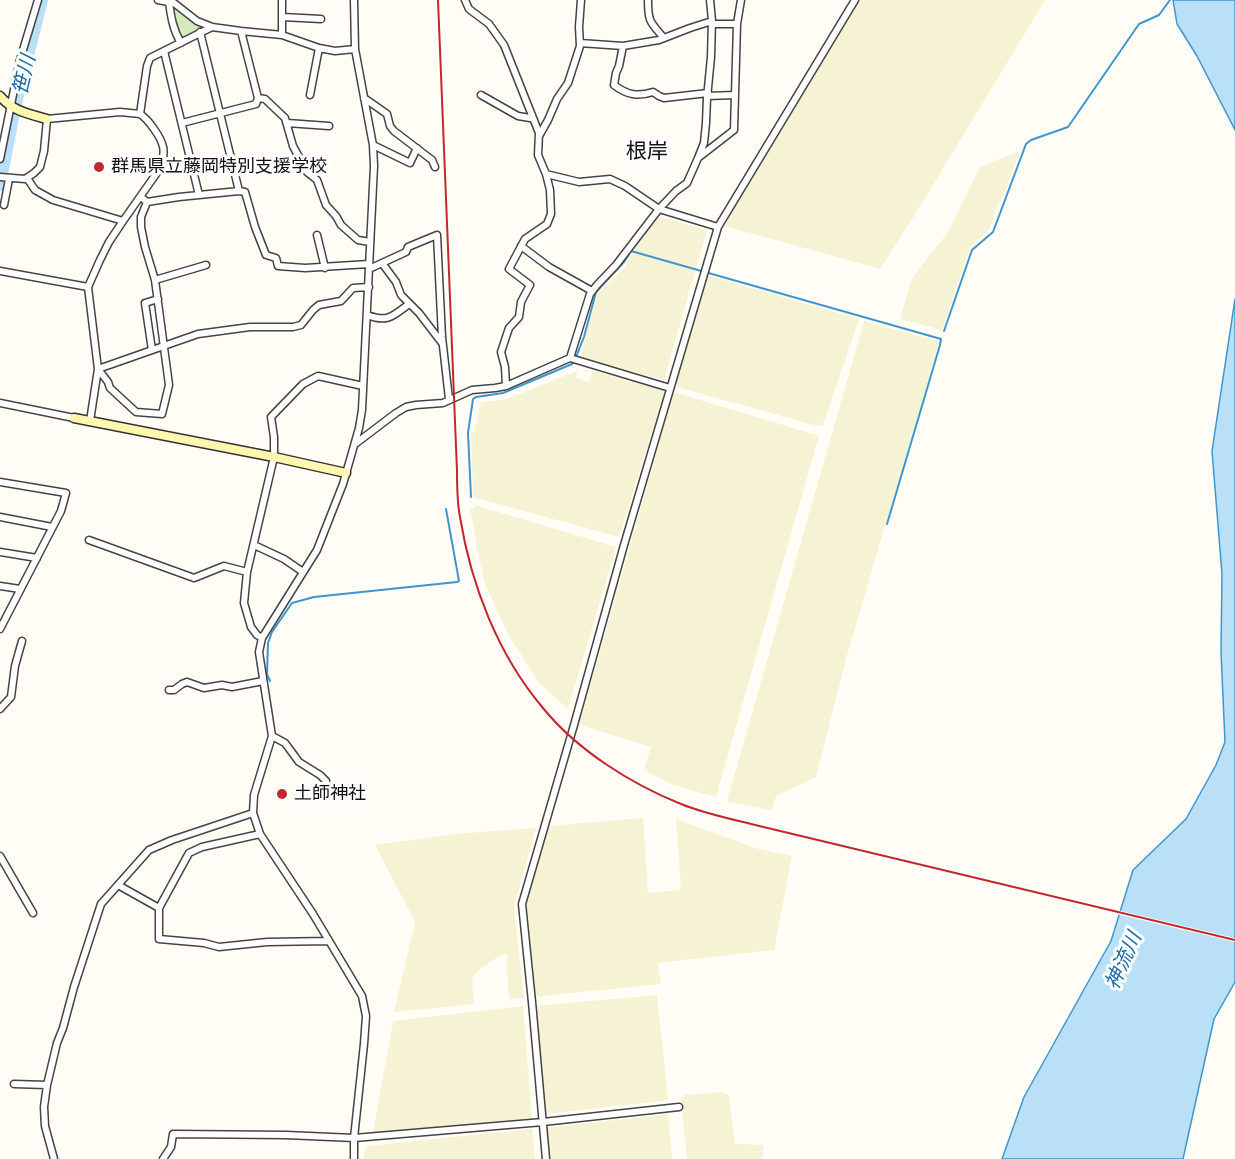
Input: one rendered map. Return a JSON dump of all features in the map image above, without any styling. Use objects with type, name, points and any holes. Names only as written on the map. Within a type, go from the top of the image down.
[{"type":"street","points":[[0,159],[20,60],[38,0]]},
{"type":"street","points":[[158,0],[174,3],[197,21],[212,27],[282,35],[335,51],[355,49]]},
{"type":"street","points":[[282,0],[282,35]]},
{"type":"street","points":[[354,0],[355,49],[373,145],[374,166],[362,410],[355,445],[317,550],[262,638],[259,652],[272,736],[254,795],[253,813],[260,834],[313,914],[362,996],[366,1016],[354,1159]]},
{"type":"street","points":[[465,0],[469,9],[489,24],[504,45],[539,136],[538,155],[550,190],[550,214],[547,224],[525,239],[509,269],[530,285],[521,302],[519,317],[509,328],[501,352],[506,386]]},
{"type":"street","points":[[539,136],[568,82],[580,46],[581,0]]},
{"type":"street","points":[[648,0],[648,18],[664,38]]},
{"type":"street","points":[[570,358],[587,300],[592,291],[616,265],[659,208],[687,183],[704,143],[711,57],[710,0]]},
{"type":"street","points":[[698,158],[734,130],[736,24],[741,0]]},
{"type":"street","points":[[546,1159],[522,904],[624,545],[718,227],[855,0]]},
{"type":"street","points":[[169,2],[173,26],[181,43]]},
{"type":"street","points":[[282,17],[321,20]]},
{"type":"street","points":[[580,43],[623,46],[664,38],[712,23],[736,24]]},
{"type":"street","points":[[140,114],[150,58],[212,27]]},
{"type":"street","points":[[182,123],[256,104],[258,98],[242,31]]},
{"type":"street","points":[[200,32],[239,191]]},
{"type":"street","points":[[623,46],[614,79],[614,85],[623,92],[638,95],[652,92],[664,98],[708,94],[735,95]]},
{"type":"street","points":[[310,95],[319,48]]},
{"type":"street","points":[[164,51],[199,195]]},
{"type":"street","points":[[481,95],[518,116],[530,118],[532,115]]},
{"type":"street","points":[[0,96],[12,107],[22,112],[47,119],[120,112],[140,114],[146,118],[163,143],[164,157],[160,167],[104,251],[88,287],[98,369],[90,421]]},
{"type":"street","points":[[258,98],[265,99],[285,118],[293,147],[307,172],[316,180],[326,205],[341,225],[358,240],[370,242]]},
{"type":"street","points":[[364,98],[387,114],[394,131],[432,160],[435,167]]},
{"type":"street","points":[[0,177],[25,179],[40,167],[43,159],[47,119]]},
{"type":"street","points":[[287,123],[329,126]]},
{"type":"street","points":[[373,145],[410,163],[417,148]]},
{"type":"street","points":[[546,174],[579,182],[610,179],[659,208],[718,227]]},
{"type":"street","points":[[27,178],[35,190],[53,200],[123,221]]},
{"type":"street","points":[[4,205],[9,179]]},
{"type":"street","points":[[141,197],[147,202],[245,192],[266,255],[276,258],[278,266],[305,268],[369,266],[382,263],[406,252],[408,247],[437,235],[442,343],[449,399]]},
{"type":"street","points":[[98,369],[110,388],[136,412],[162,414],[169,385],[155,280],[141,227],[141,217],[147,202]]},
{"type":"street","points":[[316,235],[325,268]]},
{"type":"street","points":[[521,246],[549,267],[592,291]]},
{"type":"street","points":[[382,263],[396,282],[400,295],[442,343]]},
{"type":"street","points":[[155,280],[206,266]]},
{"type":"street","points":[[0,271],[88,287]]},
{"type":"street","points":[[98,369],[198,334],[250,327],[301,325],[319,304],[341,301],[353,288],[369,287]]},
{"type":"street","points":[[152,350],[146,303],[158,299]]},
{"type":"street","points":[[367,315],[378,319],[392,317],[409,304]]},
{"type":"street","points":[[355,445],[406,407],[443,403],[472,390],[506,386],[570,358],[670,388]]},
{"type":"street","points":[[262,638],[251,627],[244,603],[247,572],[274,457],[271,417],[303,384],[318,376],[363,386]]},
{"type":"street","points":[[0,404],[346,473]]},
{"type":"street","points":[[0,482],[66,492],[61,511],[0,629]]},
{"type":"street","points":[[0,517],[52,527]]},
{"type":"street","points":[[89,540],[194,578],[224,567],[247,572]]},
{"type":"street","points":[[254,545],[284,559],[303,572]]},
{"type":"street","points":[[0,552],[37,558]]},
{"type":"street","points":[[0,586],[20,589]]},
{"type":"street","points":[[0,709],[11,696],[15,666],[22,641]]},
{"type":"street","points":[[169,690],[174,690],[187,682],[204,688],[222,685],[232,687],[263,681]]},
{"type":"street","points":[[272,736],[285,743],[299,762],[326,781]]},
{"type":"street","points":[[54,1159],[45,1126],[44,1107],[47,1085],[57,1043],[101,904],[149,850],[253,813]]},
{"type":"street","points":[[260,834],[202,847],[189,853],[159,908],[159,939],[204,943],[219,947],[267,942],[328,941]]},
{"type":"street","points":[[0,856],[33,913]]},
{"type":"street","points":[[118,885],[159,908]]},
{"type":"street","points":[[14,1084],[47,1085]]},
{"type":"street","points":[[163,1159],[171,1147],[173,1134],[354,1138],[543,1122],[679,1107]]},
{"type":"shaded area","points":[[860,0],[1045,0],[880,269],[725,226]]},
{"type":"shaded area","points":[[1020,151],[989,230],[970,247],[942,330],[900,319],[911,281],[947,234],[980,167]]},
{"type":"shaded area","points":[[657,216],[707,230],[664,380],[580,358],[597,294],[625,267],[637,244]]},
{"type":"shaded area","points":[[706,275],[859,319],[823,425],[818,426],[677,387],[676,381]]},
{"type":"shaded area","points":[[864,321],[939,343],[847,655],[816,777],[776,796],[772,810],[728,802],[728,797]]},
{"type":"shaded area","points":[[577,371],[576,378],[589,382],[594,371],[662,390],[664,393],[619,537],[473,497],[471,432],[474,432],[481,402],[507,399]]},
{"type":"shaded area","points":[[677,393],[819,436],[716,797],[673,785],[644,770],[651,747],[583,726],[580,722],[673,394]]},
{"type":"shaded area","points":[[475,505],[616,547],[568,709],[540,684],[508,634],[484,582],[470,508],[475,508]]},
{"type":"shaded area","points":[[643,818],[648,893],[681,890],[676,819],[755,848],[792,856],[774,950],[658,963],[661,984],[533,997],[525,904],[548,826]]},
{"type":"shaded area","points":[[536,828],[514,907],[524,998],[509,999],[507,953],[499,956],[473,976],[474,1004],[394,1012],[415,922],[375,845],[454,834]]},
{"type":"shaded area","points":[[657,995],[668,1100],[546,1114],[535,1006]]},
{"type":"shaded area","points":[[523,1006],[532,1118],[373,1133],[393,1021]]},
{"type":"shaded area","points":[[723,1092],[729,1095],[735,1144],[764,1145],[762,1159],[687,1159],[681,1098],[685,1095]]},
{"type":"shaded area","points":[[668,1114],[672,1159],[549,1159],[546,1128]]},
{"type":"shaded area","points":[[532,1129],[535,1159],[363,1159],[367,1146]]},
{"type":"green space","points":[[172,5],[203,26],[182,38]]},
{"type":"water","points":[[1173,0],[1235,0],[1235,130],[1197,56],[1177,24]]},
{"type":"water","name":"神流川","points":[[1235,299],[1235,982],[1214,1019],[1183,1159],[1002,1159],[1024,1097],[1111,941],[1133,870],[1186,819],[1216,765],[1225,742],[1221,652],[1222,574],[1212,451]]},
{"type":"pier","points":[[1117,910],[1235,938],[1235,942],[1116,914]]},
{"type":"waterway","name":"笹川","points":[[0,185],[14,112],[42,0]]},
{"type":"waterway","points":[[944,331],[972,250],[993,232],[1026,144],[1031,140],[1068,127],[1139,24],[1159,15],[1170,0]]},
{"type":"waterway","points":[[576,357],[596,292],[624,262],[631,251],[941,339],[887,524]]},
{"type":"waterway","points":[[471,497],[468,433],[473,399],[503,393],[574,362]]},
{"type":"waterway","points":[[270,681],[267,674],[268,643],[272,632],[292,603],[314,597],[459,581],[446,509]]},
{"type":"railway","points":[[438,0],[459,511],[471,568],[489,618],[513,665],[543,708],[588,752],[624,776],[662,796],[698,810],[1235,940]]},
{"type":"place","name":"群馬県立藤岡特別支援学校","points":[[99,167]]},
{"type":"place","name":"土師神社","points":[[282,794]]},
{"type":"district","name":"根岸","points":[[647,152]]}]
